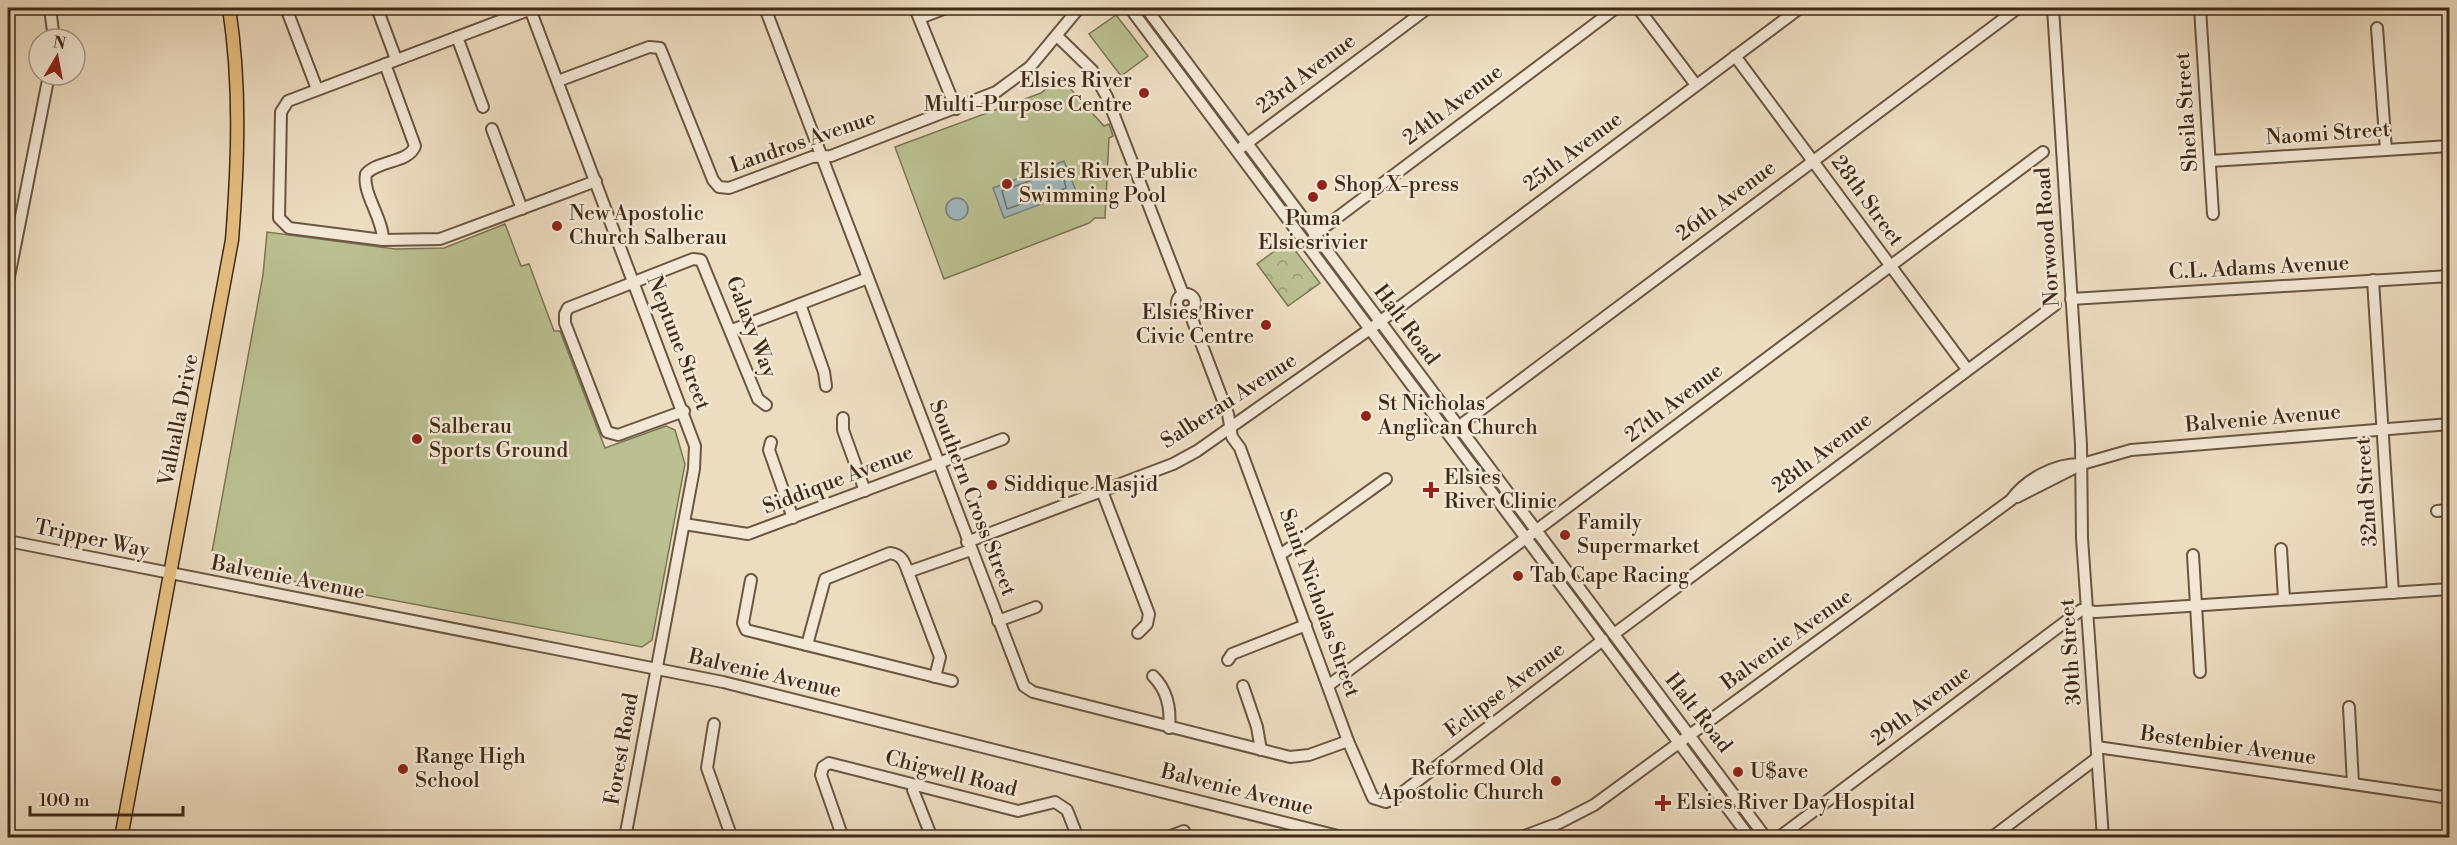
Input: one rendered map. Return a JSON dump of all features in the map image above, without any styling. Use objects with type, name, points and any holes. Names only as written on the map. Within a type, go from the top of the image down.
[{"type":"main road","name":"Valhalla Drive","points":[[121,837],[232,240],[237,184],[238,94],[229,8]]},
{"type":"street","points":[[50,8],[52,27]]},
{"type":"street","points":[[286,8],[317,89]]},
{"type":"street","points":[[377,8],[396,60]]},
{"type":"street","points":[[532,8],[288,101],[282,108],[279,218],[289,228],[383,240],[447,237],[596,181]]},
{"type":"street","name":"Neptune Street","points":[[532,8],[684,411],[696,454],[658,669]]},
{"type":"street","name":"Southern Cross Street","points":[[765,8],[1024,686],[1032,692],[1169,728],[1299,757],[1348,741]]},
{"type":"street","points":[[946,8],[917,13],[956,109]]},
{"type":"street","name":"Landros Avenue","points":[[558,81],[649,47],[656,47],[664,55],[713,180],[719,187],[729,188],[812,157],[831,156],[984,98],[1008,85],[1030,67],[1079,8]]},
{"type":"street","name":"Halt Road","points":[[1130,8],[1750,837]]},
{"type":"street","name":"Halt Road","points":[[1146,8],[1766,837]]},
{"type":"street","name":"23rd Avenue","points":[[1236,151],[1428,8]]},
{"type":"street","name":"24th Avenue","points":[[1314,235],[1616,8]]},
{"type":"street","points":[[1638,8],[1696,85]]},
{"type":"street","name":"25th Avenue","points":[[1370,329],[1800,8]]},
{"type":"street","name":"26th Avenue","points":[[1458,427],[2018,8]]},
{"type":"street","name":"Norwood Road","points":[[2053,8],[2082,464]]},
{"type":"street","name":"Sheila Street","points":[[2200,8],[2213,214]]},
{"type":"street","points":[[2378,28],[2386,150]]},
{"type":"street","name":"Saint Nicholas Street","points":[[1057,36],[1092,70],[1107,97],[1183,294],[1178,298],[1177,304],[1183,311],[1189,311],[1228,414],[1230,427],[1370,794]]},
{"type":"street","points":[[457,37],[483,107]]},
{"type":"street","name":"28th Street","points":[[1735,56],[1967,369]]},
{"type":"street","points":[[383,240],[383,227],[366,185],[366,174],[373,167],[410,154],[415,146],[385,64]]},
{"type":"street","points":[[8,282],[47,87]]},
{"type":"street","points":[[492,129],[522,209]]},
{"type":"street","name":"Naomi Street","points":[[2210,161],[2450,146]]},
{"type":"street","name":"27th Avenue","points":[[1329,685],[2043,152]]},
{"type":"street","name":"Galaxy Way","points":[[684,411],[618,435],[609,434],[604,428],[565,323],[565,314],[574,304],[635,283],[693,259],[702,260],[758,399],[766,405]]},
{"type":"street","name":"C.L. Adams Avenue","points":[[2071,299],[2450,276]]},
{"type":"street","points":[[732,330],[867,278]]},
{"type":"street","name":"32nd Street","points":[[2373,280],[2393,593]]},
{"type":"street","points":[[800,304],[824,372],[826,386]]},
{"type":"street","name":"28th Avenue","points":[[1614,634],[2055,305]]},
{"type":"street","name":"Salberau Avenue","points":[[908,572],[1185,458],[1370,329]]},
{"type":"street","points":[[843,418],[843,430],[865,491]]},
{"type":"street","name":"Balvenie Avenue","points":[[1519,837],[1559,823],[1594,805],[2011,500],[2026,484],[2051,470],[2063,465],[2082,464],[2106,455],[2153,447],[2450,424]]},
{"type":"street","name":"Siddique Avenue","points":[[684,524],[748,534],[1003,439]]},
{"type":"street","points":[[771,442],[769,450],[794,518]]},
{"type":"street","name":"30th Street","points":[[2082,464],[2080,496],[2103,837]]},
{"type":"street","points":[[1280,555],[1386,479]]},
{"type":"street","points":[[1102,491],[1149,614],[1147,624],[1138,633]]},
{"type":"street","points":[[2437,511],[2450,510]]},
{"type":"street","name":"Tripper Way","points":[[8,541],[169,574]]},
{"type":"street","points":[[2281,549],[2284,599]]},
{"type":"street","points":[[807,645],[825,579],[890,553],[898,554],[904,560],[940,657],[935,677]]},
{"type":"street","points":[[2193,555],[2200,672]]},
{"type":"street","name":"Balvenie Avenue","points":[[169,574],[723,682],[1301,832],[1346,837]]},
{"type":"street","points":[[751,580],[743,623],[746,630],[952,681]]},
{"type":"street","points":[[2088,611],[2450,589]]},
{"type":"street","points":[[998,621],[1035,607]]},
{"type":"street","name":"29th Avenue","points":[[1778,837],[2081,610],[2088,611]]},
{"type":"street","points":[[1228,660],[1232,654],[1306,625]]},
{"type":"street","name":"Eclipse Avenue","points":[[1370,794],[1377,800],[1386,802],[1395,798],[1603,640]]},
{"type":"street","name":"Forest Road","points":[[625,837],[658,669]]},
{"type":"street","points":[[1153,676],[1162,684],[1171,712],[1169,728]]},
{"type":"street","points":[[2450,679],[2450,684]]},
{"type":"street","points":[[1242,687],[1257,727],[1261,750]]},
{"type":"street","points":[[2349,707],[2353,784]]},
{"type":"street","points":[[714,724],[707,768],[732,837]]},
{"type":"street","points":[[1991,837],[2097,752]]},
{"type":"street","name":"Bestenbier Avenue","points":[[2097,752],[2450,798]]},
{"type":"street","name":"Chigwell Road","points":[[843,837],[821,775],[823,767],[829,764],[1020,811],[1047,802],[1059,803],[1067,810],[1077,837]]},
{"type":"street","points":[[914,785],[913,790],[932,837]]},
{"type":"street","points":[[1166,837],[1184,831]]},
{"type":"green space","points":[[1116,15],[1148,56],[1121,76],[1089,34]]},
{"type":"green space","name":"Elsies River Public Swimming Pool","points":[[1052,75],[1064,87],[1067,85],[1104,126],[1109,124],[1113,136],[1109,138],[1105,218],[1095,218],[1089,223],[944,279],[895,147],[1041,93],[1051,85],[1047,79]]},
{"type":"green space","name":"Salberau Sports Ground","points":[[505,224],[521,266],[529,264],[554,331],[560,331],[605,448],[666,426],[675,430],[685,464],[652,640],[642,647],[222,568],[212,552],[263,275],[267,232],[395,249],[444,248]]},
{"type":"green space","points":[[1288,241],[1320,283],[1288,306],[1257,264]]},
{"type":"water","points":[[1064,161],[1076,191],[1004,218],[993,188]]},
{"type":"water","points":[[957,198],[965,201],[968,209],[965,217],[957,220],[949,217],[946,209],[949,201]]},
{"type":"place","name":"Elsies River Multi-Purpose Centre","points":[[1144,93]]},
{"type":"place","name":"Elsies River Public Swimming Pool","points":[[1007,184]]},
{"type":"place","name":"Shop X-press","points":[[1322,185]]},
{"type":"place","name":"Puma Elsiesrivier","points":[[1313,197]]},
{"type":"place","name":"New Apostolic Church Salberau","points":[[557,226]]},
{"type":"place","name":"Elsies River Civic Centre","points":[[1266,325]]},
{"type":"place","name":"St Nicholas Anglican Church","points":[[1366,416]]},
{"type":"place","name":"Salberau Sports Ground","points":[[417,439]]},
{"type":"place","name":"Siddique Masjid","points":[[992,485]]},
{"type":"place","name":"Elsies River Clinic","points":[[1431,490]]},
{"type":"place","name":"Family Supermarket","points":[[1565,535]]},
{"type":"place","name":"Tab Cape Racing","points":[[1518,576]]},
{"type":"place","name":"Range High School","points":[[403,769]]},
{"type":"place","name":"U$ave","points":[[1738,772]]},
{"type":"place","name":"Reformed Old Apostolic Church","points":[[1556,781]]},
{"type":"place","name":"Elsies River Day Hospital","points":[[1663,803]]}]
